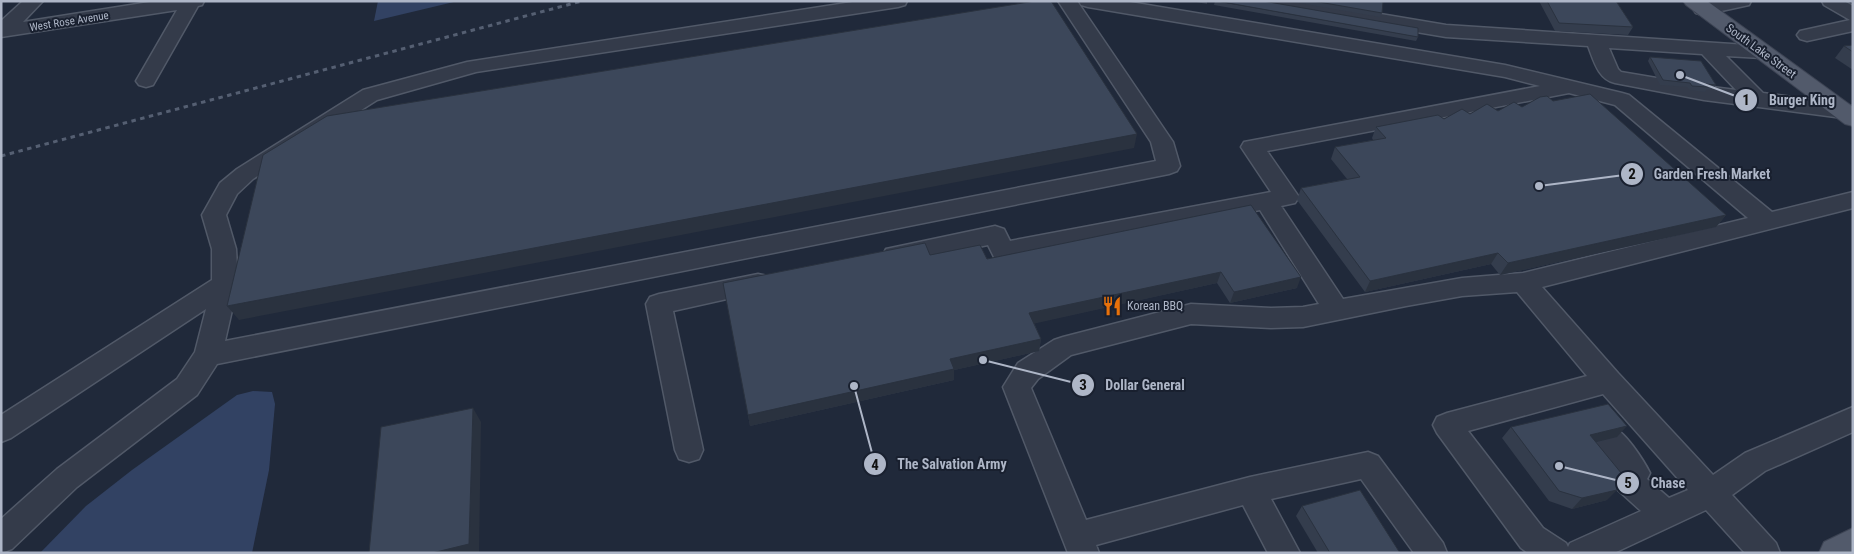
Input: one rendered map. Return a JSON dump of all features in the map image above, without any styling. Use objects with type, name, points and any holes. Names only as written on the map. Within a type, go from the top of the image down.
[{"type":"main road","name":"South Lake Street","points":[[1698,5],[1848,115]]},
{"type":"main road","points":[[1836,553],[1853,544]]},
{"type":"street","points":[[2,30],[34,1]]},
{"type":"street","points":[[1,539],[68,478],[186,387],[208,355],[225,284],[224,249],[214,215],[228,189],[245,174],[370,95],[474,66],[898,1]]},
{"type":"street","points":[[208,355],[1169,166],[1162,142],[1068,1]]},
{"type":"street","points":[[1088,1],[1505,71],[1622,100],[1769,222]]},
{"type":"street","points":[[1268,1],[1446,31],[1762,52]]},
{"type":"street","points":[[1388,1],[1405,24]]},
{"type":"street","points":[[1698,5],[1742,1]]},
{"type":"street","points":[[1831,1],[1853,16]]},
{"type":"street","points":[[146,81],[193,2]]},
{"type":"street","name":"West Rose Avenue","points":[[2,30],[193,2]]},
{"type":"street","points":[[1807,35],[1853,25]]},
{"type":"street","points":[[1602,41],[1627,79],[1848,115]]},
{"type":"street","points":[[1707,48],[1757,100]]},
{"type":"street","points":[[870,260],[995,234],[1003,251],[1287,197],[1252,147],[1568,87]]},
{"type":"street","points":[[1432,553],[1368,465],[1250,490],[1080,544],[1017,387],[1028,371],[1063,347],[1191,314],[1271,318],[1303,317],[1462,286],[1523,282],[1853,200]]},
{"type":"street","points":[[1266,201],[1337,310]]},
{"type":"street","points":[[689,450],[659,304],[784,278]]},
{"type":"street","points":[[1523,282],[1608,381],[1766,553]]},
{"type":"street","points":[[1,430],[225,284]]},
{"type":"street","points":[[1555,553],[1532,538],[1447,425],[1570,409],[1608,381]]},
{"type":"street","points":[[1581,553],[1712,493],[1755,462],[1853,419]]},
{"type":"street","points":[[1599,442],[1666,515]]},
{"type":"street","points":[[1250,490],[1284,553]]},
{"type":"water","points":[[378,1],[458,1],[374,21]]},
{"type":"water","points":[[253,391],[272,392],[275,404],[269,470],[252,553],[40,553],[86,506],[132,470],[237,395]]},
{"type":"building","points":[[1035,1],[1051,1],[1137,134],[227,306],[263,155],[327,116]]},
{"type":"building","points":[[1217,1],[1263,1],[1418,28],[1418,37]]},
{"type":"building","points":[[1313,1],[1379,1],[1383,2],[1382,13]]},
{"type":"building","points":[[1547,1],[1616,1],[1633,27],[1559,23]]},
{"type":"building","points":[[1853,45],[1853,52],[1844,46]]},
{"type":"building","points":[[1650,57],[1701,61],[1716,85],[1706,84],[1708,87],[1692,86],[1690,83],[1663,80]]},
{"type":"building","points":[[1590,94],[1726,215],[1508,263],[1498,253],[1370,281],[1301,188],[1360,177],[1335,147],[1386,138],[1376,127],[1438,115],[1444,119],[1462,109],[1470,114],[1487,104],[1498,111],[1514,102],[1522,107],[1540,97],[1547,96],[1553,101]]},
{"type":"building","points":[[1251,205],[1301,277],[1234,292],[1221,272],[1029,313],[1041,339],[950,359],[954,369],[748,415],[723,283],[925,243],[930,255],[980,245],[987,259]]},
{"type":"building","points":[[1608,404],[1627,426],[1590,435],[1622,474],[1617,490],[1582,498],[1559,491],[1511,427]]},
{"type":"building","points":[[473,408],[469,544],[432,553],[369,553],[381,427]]},
{"type":"building","points":[[1360,490],[1400,553],[1330,553],[1302,506]]},
{"type":"railway","points":[[1,156],[582,1]]},
{"type":"place","name":"Burger King","points":[[1680,75]]},
{"type":"place","name":"Garden Fresh Market","points":[[1539,186]]},
{"type":"place","name":"Korean BBQ","points":[[1112,306]]},
{"type":"place","name":"Dollar General","points":[[983,360]]},
{"type":"place","name":"The Salvation Army","points":[[854,386]]},
{"type":"place","name":"Chase","points":[[1559,466]]}]
